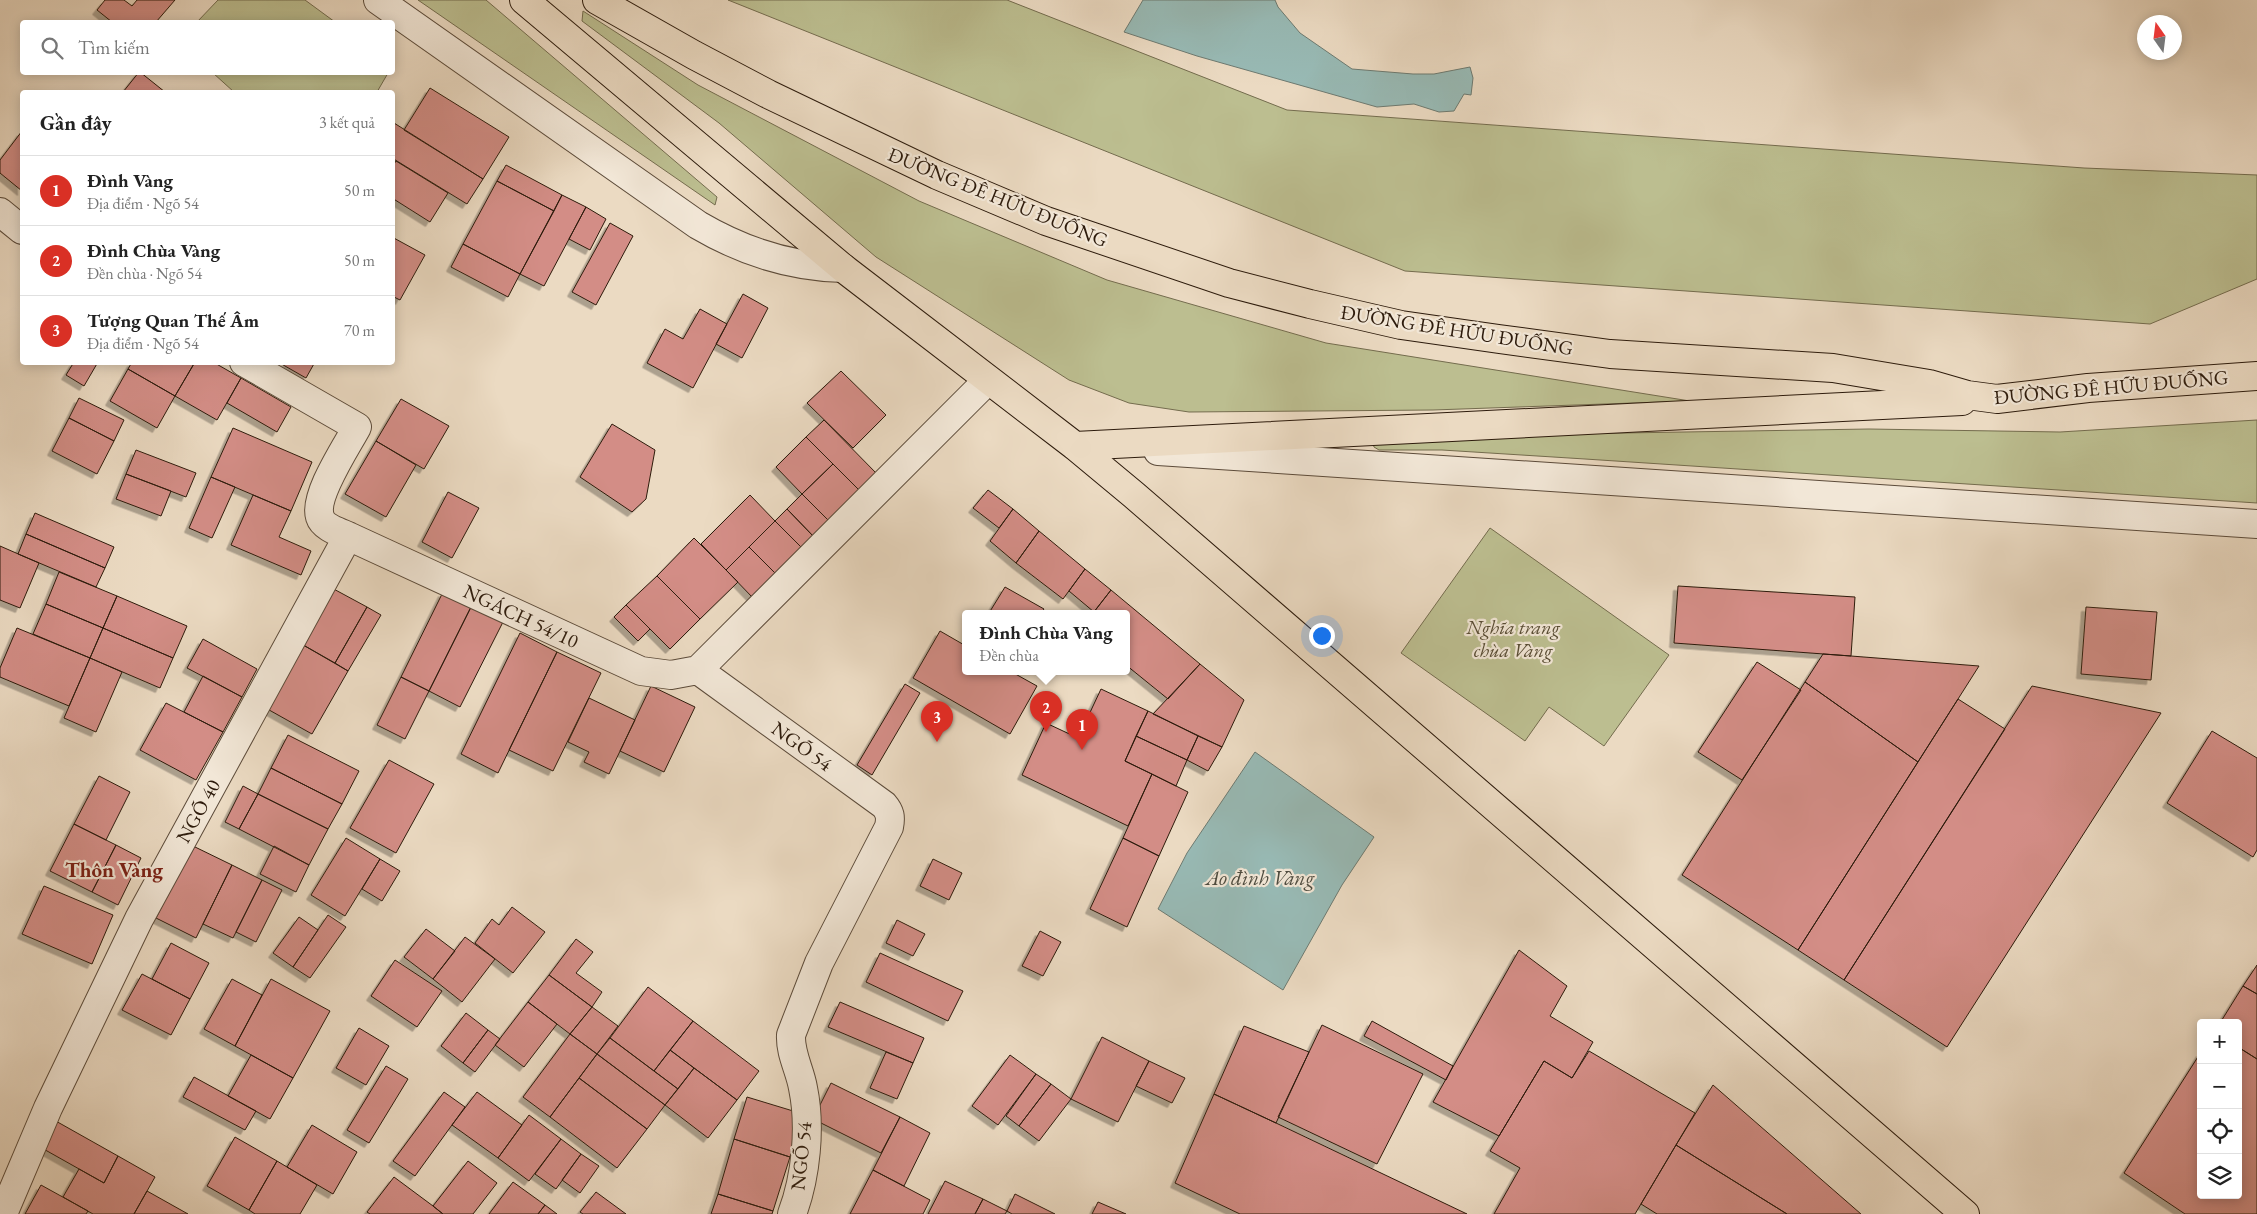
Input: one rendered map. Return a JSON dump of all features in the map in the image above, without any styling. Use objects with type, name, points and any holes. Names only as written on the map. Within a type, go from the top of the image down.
[{"type":"main road","points":[[524,0],[843,268],[1075,446],[1966,1214]]},
{"type":"main road","name":"ĐƯỜNG ĐÊ HỮU ĐUỐNG","points":[[597,0],[768,94],[937,175],[1046,221],[1229,283],[1310,304],[1411,326],[1610,354],[1833,368],[1929,384],[1967,395],[1997,399],[2088,388],[2257,376]]},
{"type":"main road","points":[[1075,446],[1997,399]]},
{"type":"street","points":[[378,0],[698,225],[733,244],[773,259],[809,266],[843,268]]},
{"type":"street","points":[[0,212],[20,228]]},
{"type":"street","points":[[249,365],[357,427],[318,504],[320,518],[329,527],[348,536]]},
{"type":"street","points":[[698,670],[988,380]]},
{"type":"street","points":[[1075,446],[2257,524]]},
{"type":"street","name":"NGÁCH 54/10","points":[[348,536],[641,671],[671,675],[698,670]]},
{"type":"street","name":"NGÕ 40","points":[[3,1214],[48,1108],[139,919],[348,536]]},
{"type":"street","name":"NGÕ 54","points":[[698,670],[884,805],[889,811],[891,819],[819,963],[791,1036],[790,1048],[801,1078],[806,1102],[805,1144],[801,1181],[792,1214]]},
{"type":"green space","points":[[218,0],[305,0],[332,20],[199,20]]},
{"type":"green space","points":[[418,0],[486,0],[717,197],[715,205]]},
{"type":"green space","points":[[728,0],[1007,0],[1287,110],[2084,168],[2257,175],[2257,279],[2150,324],[1405,271]]},
{"type":"green space","points":[[583,11],[698,85],[919,201],[1107,280],[1326,343],[1690,401],[1433,410],[1189,412],[1129,403],[1069,380],[876,257],[719,123],[582,21]]},
{"type":"green space","points":[[215,75],[387,75],[378,90],[232,90]]},
{"type":"green space","points":[[2257,420],[2257,503],[1442,450],[1379,450],[1373,444],[1377,437],[1869,429],[2060,432]]},
{"type":"green space","name":"Nghĩa trang chùa Vàng","points":[[1490,528],[1669,655],[1604,746],[1549,707],[1525,741],[1401,653]]},
{"type":"water","points":[[1143,0],[1275,0],[1278,7],[1300,33],[1352,69],[1434,74],[1470,67],[1473,78],[1471,95],[1464,94],[1454,111],[1439,112],[1414,104],[1377,107],[1197,56],[1124,32]]},
{"type":"water","name":"Ao đình Vàng","points":[[1255,752],[1374,837],[1342,885],[1283,990],[1158,909],[1187,853]]},
{"type":"building","points":[[105,0],[124,0],[132,6],[137,0],[175,0],[158,20],[110,20],[97,10]]},
{"type":"building","points":[[137,75],[144,75],[162,90],[125,90]]},
{"type":"building","points":[[430,88],[509,137],[483,179],[404,130]]},
{"type":"building","points":[[395,124],[483,179],[467,204],[395,160]]},
{"type":"building","points":[[20,134],[20,189],[0,173],[0,160]]},
{"type":"building","points":[[396,161],[448,193],[430,222],[395,200]]},
{"type":"building","points":[[506,165],[562,195],[554,211],[497,181]]},
{"type":"building","points":[[497,181],[554,211],[520,274],[463,244]]},
{"type":"building","points":[[562,195],[586,207],[544,286],[520,274]]},
{"type":"building","points":[[586,207],[606,219],[590,250],[569,239]]},
{"type":"building","points":[[610,223],[633,236],[596,305],[572,292]]},
{"type":"building","points":[[395,239],[425,255],[400,300],[395,298]]},
{"type":"building","points":[[463,244],[520,274],[508,297],[451,267]]},
{"type":"building","points":[[743,294],[768,308],[742,358],[716,344]]},
{"type":"building","points":[[700,309],[727,324],[693,388],[647,363],[665,329],[683,339]]},
{"type":"building","points":[[72,365],[96,365],[84,386],[66,375]]},
{"type":"building","points":[[130,365],[193,365],[175,396],[128,369]]},
{"type":"building","points":[[193,365],[218,365],[241,378],[217,420],[175,396]]},
{"type":"building","points":[[283,365],[313,365],[306,378]]},
{"type":"building","points":[[128,369],[175,396],[157,428],[110,401]]},
{"type":"building","points":[[841,371],[886,415],[853,448],[807,403]]},
{"type":"building","points":[[241,378],[291,407],[277,432],[227,403]]},
{"type":"building","points":[[79,398],[124,420],[114,441],[69,418]]},
{"type":"building","points":[[401,399],[449,426],[424,469],[376,441]]},
{"type":"building","points":[[69,418],[114,441],[97,474],[52,451]]},
{"type":"building","points":[[824,420],[878,475],[861,492],[806,437]]},
{"type":"building","points":[[612,424],[655,450],[646,499],[632,512],[580,477]]},
{"type":"building","points":[[233,428],[312,462],[291,511],[211,477]]},
{"type":"building","points":[[806,437],[833,464],[802,494],[776,467]]},
{"type":"building","points":[[376,441],[416,465],[386,517],[345,494]]},
{"type":"building","points":[[136,450],[196,473],[186,497],[126,474]]},
{"type":"building","points":[[833,464],[861,492],[830,522],[802,494]]},
{"type":"building","points":[[126,474],[171,491],[161,516],[116,499]]},
{"type":"building","points":[[211,477],[235,487],[212,538],[189,528]]},
{"type":"building","points":[[988,490],[1013,509],[999,528],[973,508]]},
{"type":"building","points":[[448,492],[479,508],[452,558],[422,542]]},
{"type":"building","points":[[802,494],[830,522],[814,537],[787,509]]},
{"type":"building","points":[[253,495],[291,511],[279,537],[311,551],[301,575],[231,545]]},
{"type":"building","points":[[750,495],[775,521],[726,570],[701,544]]},
{"type":"building","points":[[787,509],[814,537],[803,549],[775,521]]},
{"type":"building","points":[[1013,509],[1039,531],[1016,563],[990,541]]},
{"type":"building","points":[[35,513],[114,547],[105,568],[26,534]]},
{"type":"building","points":[[775,521],[803,549],[776,574],[749,547]]},
{"type":"building","points":[[1039,531],[1085,569],[1063,599],[1016,563]]},
{"type":"building","points":[[26,534],[105,568],[96,587],[18,554]]},
{"type":"building","points":[[694,538],[738,582],[700,619],[657,576]]},
{"type":"building","points":[[0,546],[39,563],[20,608],[0,600]]},
{"type":"building","points":[[749,547],[776,574],[753,598],[726,570]]},
{"type":"building","points":[[1085,569],[1111,590],[1096,610],[1092,610],[1069,591]]},
{"type":"building","points":[[59,572],[117,596],[103,628],[46,604]]},
{"type":"building","points":[[657,576],[700,619],[670,649],[626,605]]},
{"type":"building","points":[[1678,586],[1855,597],[1851,656],[1674,643]]},
{"type":"building","points":[[330,587],[367,607],[335,663],[298,642]]},
{"type":"building","points":[[1005,587],[1044,609],[1043,610],[991,610]]},
{"type":"building","points":[[1111,590],[1200,664],[1168,699],[1130,668],[1130,610],[1095,610]]},
{"type":"building","points":[[443,592],[471,607],[429,691],[401,677]]},
{"type":"building","points":[[117,596],[187,626],[173,658],[103,628]]},
{"type":"building","points":[[46,604],[103,628],[90,658],[33,634]]},
{"type":"building","points":[[626,605],[650,629],[638,641],[614,617]]},
{"type":"building","points":[[367,607],[381,615],[348,671],[335,663]]},
{"type":"building","points":[[471,607],[503,622],[460,707],[429,691]]},
{"type":"building","points":[[2086,607],[2157,612],[2151,680],[2081,674]]},
{"type":"building","points":[[17,628],[90,658],[69,706],[0,677],[0,668]]},
{"type":"building","points":[[103,628],[173,658],[160,688],[90,658]]},
{"type":"building","points":[[940,631],[962,644],[962,675],[1017,675],[1037,686],[1010,734],[913,678]]},
{"type":"building","points":[[520,633],[557,652],[498,773],[461,754]]},
{"type":"building","points":[[203,639],[257,669],[242,697],[187,668]]},
{"type":"building","points":[[298,642],[348,671],[312,734],[262,706]]},
{"type":"building","points":[[557,652],[601,673],[553,771],[509,750]]},
{"type":"building","points":[[1823,654],[1979,666],[1918,762],[1805,682]]},
{"type":"building","points":[[90,658],[122,672],[96,732],[64,718]]},
{"type":"building","points":[[1757,662],[1801,690],[1742,780],[1698,752]]},
{"type":"building","points":[[1200,664],[1244,700],[1222,747],[1153,714]]},
{"type":"building","points":[[203,676],[242,697],[223,732],[184,712]]},
{"type":"building","points":[[401,677],[429,691],[405,739],[377,725]]},
{"type":"building","points":[[1805,682],[1918,762],[1798,950],[1682,875]]},
{"type":"building","points":[[905,684],[920,693],[872,775],[857,765]]},
{"type":"building","points":[[651,686],[695,707],[664,772],[620,751]]},
{"type":"building","points":[[2032,686],[2161,713],[1947,1047],[1844,980]]},
{"type":"building","points":[[1101,689],[1148,711],[1125,761],[1152,774],[1128,826],[1022,775],[1046,723],[1078,738]]},
{"type":"building","points":[[589,698],[635,720],[609,774],[584,762],[589,752],[568,742]]},
{"type":"building","points":[[1958,699],[2005,729],[1844,980],[1798,950]]},
{"type":"building","points":[[166,703],[223,732],[196,780],[140,750]]},
{"type":"building","points":[[1148,711],[1198,736],[1187,760],[1136,736]]},
{"type":"building","points":[[2212,731],[2257,758],[2257,850],[2253,857],[2167,803]]},
{"type":"building","points":[[288,735],[359,771],[342,804],[271,768]]},
{"type":"building","points":[[1136,736],[1187,760],[1176,786],[1125,761]]},
{"type":"building","points":[[1198,736],[1222,747],[1208,771],[1187,760]]},
{"type":"building","points":[[389,760],[434,784],[396,853],[350,828]]},
{"type":"building","points":[[271,768],[342,804],[328,829],[258,794]]},
{"type":"building","points":[[1152,774],[1188,792],[1159,856],[1123,838]]},
{"type":"building","points":[[99,776],[130,792],[106,840],[74,824]]},
{"type":"building","points":[[243,786],[258,794],[239,829],[225,822]]},
{"type":"building","points":[[258,794],[328,829],[309,865],[239,829]]},
{"type":"building","points":[[74,824],[116,845],[92,892],[50,871]]},
{"type":"building","points":[[346,838],[380,859],[345,916],[311,895]]},
{"type":"building","points":[[1123,838],[1159,856],[1127,927],[1090,909]]},
{"type":"building","points":[[116,845],[141,858],[118,905],[92,892]]},
{"type":"building","points":[[193,846],[232,865],[196,938],[156,918]]},
{"type":"building","points":[[274,846],[309,865],[296,892],[260,874]]},
{"type":"building","points":[[380,859],[400,871],[382,901],[362,889]]},
{"type":"building","points":[[933,859],[962,873],[949,900],[920,886]]},
{"type":"building","points":[[232,865],[262,880],[233,938],[203,924]]},
{"type":"building","points":[[262,880],[282,890],[256,942],[236,932]]},
{"type":"building","points":[[44,886],[113,915],[92,964],[22,934]]},
{"type":"building","points":[[512,907],[545,932],[513,973],[475,943],[492,919],[499,925]]},
{"type":"building","points":[[328,915],[346,927],[310,978],[293,967]]},
{"type":"building","points":[[299,917],[318,930],[293,967],[273,953]]},
{"type":"building","points":[[897,920],[925,934],[913,956],[886,943]]},
{"type":"building","points":[[426,929],[455,951],[433,979],[404,957]]},
{"type":"building","points":[[1040,931],[1061,942],[1043,976],[1022,966]]},
{"type":"building","points":[[465,937],[495,959],[462,1002],[433,979]]},
{"type":"building","points":[[576,939],[593,952],[576,973],[602,992],[592,1007],[549,975]]},
{"type":"building","points":[[171,943],[209,963],[190,999],[152,979]]},
{"type":"building","points":[[1519,950],[1567,986],[1550,1016],[1593,1042],[1572,1078],[1544,1061],[1499,1136],[1433,1102]]},
{"type":"building","points":[[880,953],[963,991],[948,1021],[866,982]]},
{"type":"building","points":[[395,960],[442,991],[417,1027],[371,996]]},
{"type":"building","points":[[2257,965],[2257,994],[2243,986]]},
{"type":"building","points":[[142,974],[190,999],[171,1035],[122,1010]]},
{"type":"building","points":[[549,975],[592,1007],[570,1034],[528,1002]]},
{"type":"building","points":[[232,979],[262,995],[235,1046],[204,1029]]},
{"type":"building","points":[[271,979],[330,1011],[293,1078],[235,1046]]},
{"type":"building","points":[[2243,986],[2257,994],[2257,1059],[2242,1050],[2242,1019],[2222,1019]]},
{"type":"building","points":[[648,987],[693,1021],[654,1071],[610,1038]]},
{"type":"building","points":[[528,1002],[557,1024],[524,1067],[495,1045]]},
{"type":"building","points":[[840,1002],[924,1038],[913,1063],[828,1027]]},
{"type":"building","points":[[592,1007],[618,1026],[597,1054],[570,1034]]},
{"type":"building","points":[[466,1013],[488,1030],[463,1063],[441,1046]]},
{"type":"building","points":[[693,1021],[759,1071],[737,1100],[670,1050]]},
{"type":"building","points":[[1372,1021],[1453,1066],[1446,1080],[1364,1036]]},
{"type":"building","points":[[1322,1025],[1423,1074],[1377,1164],[1278,1117]]},
{"type":"building","points":[[1244,1026],[1309,1052],[1276,1123],[1214,1094]]},
{"type":"building","points":[[359,1028],[389,1046],[366,1085],[336,1068]]},
{"type":"building","points":[[488,1030],[500,1039],[475,1072],[463,1063]]},
{"type":"building","points":[[570,1034],[597,1054],[550,1117],[523,1097]]},
{"type":"building","points":[[1102,1037],[1149,1061],[1118,1122],[1071,1099]]},
{"type":"building","points":[[610,1038],[678,1089],[665,1105],[597,1054]]},
{"type":"building","points":[[670,1050],[694,1068],[678,1089],[654,1071]]},
{"type":"building","points":[[2242,1050],[2257,1059],[2257,1214],[2185,1214],[2124,1173],[2197,1058],[2197,1199],[2242,1199]]},
{"type":"building","points":[[1589,1051],[1695,1113],[1635,1214],[1494,1214],[1520,1168],[1490,1151],[1544,1061],[1572,1078]]},
{"type":"building","points":[[886,1052],[913,1063],[897,1099],[870,1088]]},
{"type":"building","points":[[597,1054],[665,1105],[647,1129],[579,1078]]},
{"type":"building","points":[[251,1055],[293,1078],[270,1119],[228,1096]]},
{"type":"building","points":[[1010,1055],[1036,1074],[998,1125],[972,1106]]},
{"type":"building","points":[[1149,1061],[1185,1078],[1172,1103],[1136,1086]]},
{"type":"building","points":[[386,1066],[408,1079],[369,1143],[347,1130]]},
{"type":"building","points":[[694,1068],[737,1100],[708,1138],[665,1105]]},
{"type":"building","points":[[1036,1074],[1051,1084],[1019,1126],[1006,1116]]},
{"type":"building","points":[[194,1077],[256,1111],[245,1130],[183,1097]]},
{"type":"building","points":[[579,1078],[647,1129],[617,1168],[550,1117]]},
{"type":"building","points":[[831,1083],[900,1117],[881,1153],[813,1119]]},
{"type":"building","points":[[1051,1084],[1071,1099],[1039,1141],[1019,1126]]},
{"type":"building","points":[[1713,1085],[1861,1214],[1787,1214],[1676,1145]]},
{"type":"building","points":[[444,1092],[465,1107],[415,1176],[393,1161]]},
{"type":"building","points":[[477,1092],[522,1125],[498,1158],[452,1125]]},
{"type":"building","points":[[1214,1094],[1467,1214],[1240,1214],[1175,1183]]},
{"type":"building","points":[[747,1097],[803,1114],[790,1157],[734,1139]]},
{"type":"building","points":[[529,1115],[561,1139],[529,1181],[498,1158]]},
{"type":"building","points":[[900,1117],[930,1133],[904,1186],[873,1170]]},
{"type":"building","points":[[54,1120],[118,1156],[104,1183],[40,1147]]},
{"type":"building","points":[[312,1125],[357,1152],[333,1194],[287,1167]]},
{"type":"building","points":[[235,1137],[277,1161],[249,1210],[207,1186]]},
{"type":"building","points":[[561,1139],[581,1154],[556,1189],[535,1174]]},
{"type":"building","points":[[734,1139],[790,1157],[773,1211],[718,1194]]},
{"type":"building","points":[[1676,1145],[1787,1214],[1657,1214],[1641,1204]]},
{"type":"building","points":[[581,1154],[599,1166],[580,1193],[562,1180]]},
{"type":"building","points":[[118,1156],[155,1177],[134,1214],[93,1214],[63,1197],[79,1169],[104,1183]]},
{"type":"building","points":[[277,1161],[317,1185],[300,1214],[255,1214],[249,1210]]},
{"type":"building","points":[[468,1161],[497,1183],[473,1214],[443,1214],[433,1206]]},
{"type":"building","points":[[873,1170],[930,1200],[923,1214],[850,1214]]},
{"type":"building","points":[[394,1177],[443,1214],[370,1214],[367,1212]]},
{"type":"building","points":[[945,1181],[983,1199],[975,1214],[928,1214]]},
{"type":"building","points":[[513,1182],[545,1205],[538,1214],[489,1214]]},
{"type":"building","points":[[41,1185],[88,1211],[86,1214],[25,1214]]},
{"type":"building","points":[[147,1191],[188,1214],[134,1214]]},
{"type":"building","points":[[596,1192],[626,1214],[583,1214],[580,1212]]},
{"type":"building","points":[[718,1194],[773,1211],[772,1214],[711,1214]]},
{"type":"building","points":[[1015,1194],[1055,1214],[1012,1214],[1007,1211]]},
{"type":"building","points":[[983,1199],[1007,1211],[1005,1214],[975,1214]]},
{"type":"building","points":[[1098,1202],[1126,1214],[1092,1214]]},
{"type":"building","points":[[545,1205],[557,1214],[538,1214]]},
{"type":"place","name":"Đình Chùa Vàng","points":[[1046,732]]},
{"type":"place","name":"Tượng Quan Thế Âm","points":[[937,742]]},
{"type":"place","name":"Đình Vàng","points":[[1082,750]]},
{"type":"district","name":"Thôn Vàng","points":[[114,869]]}]
